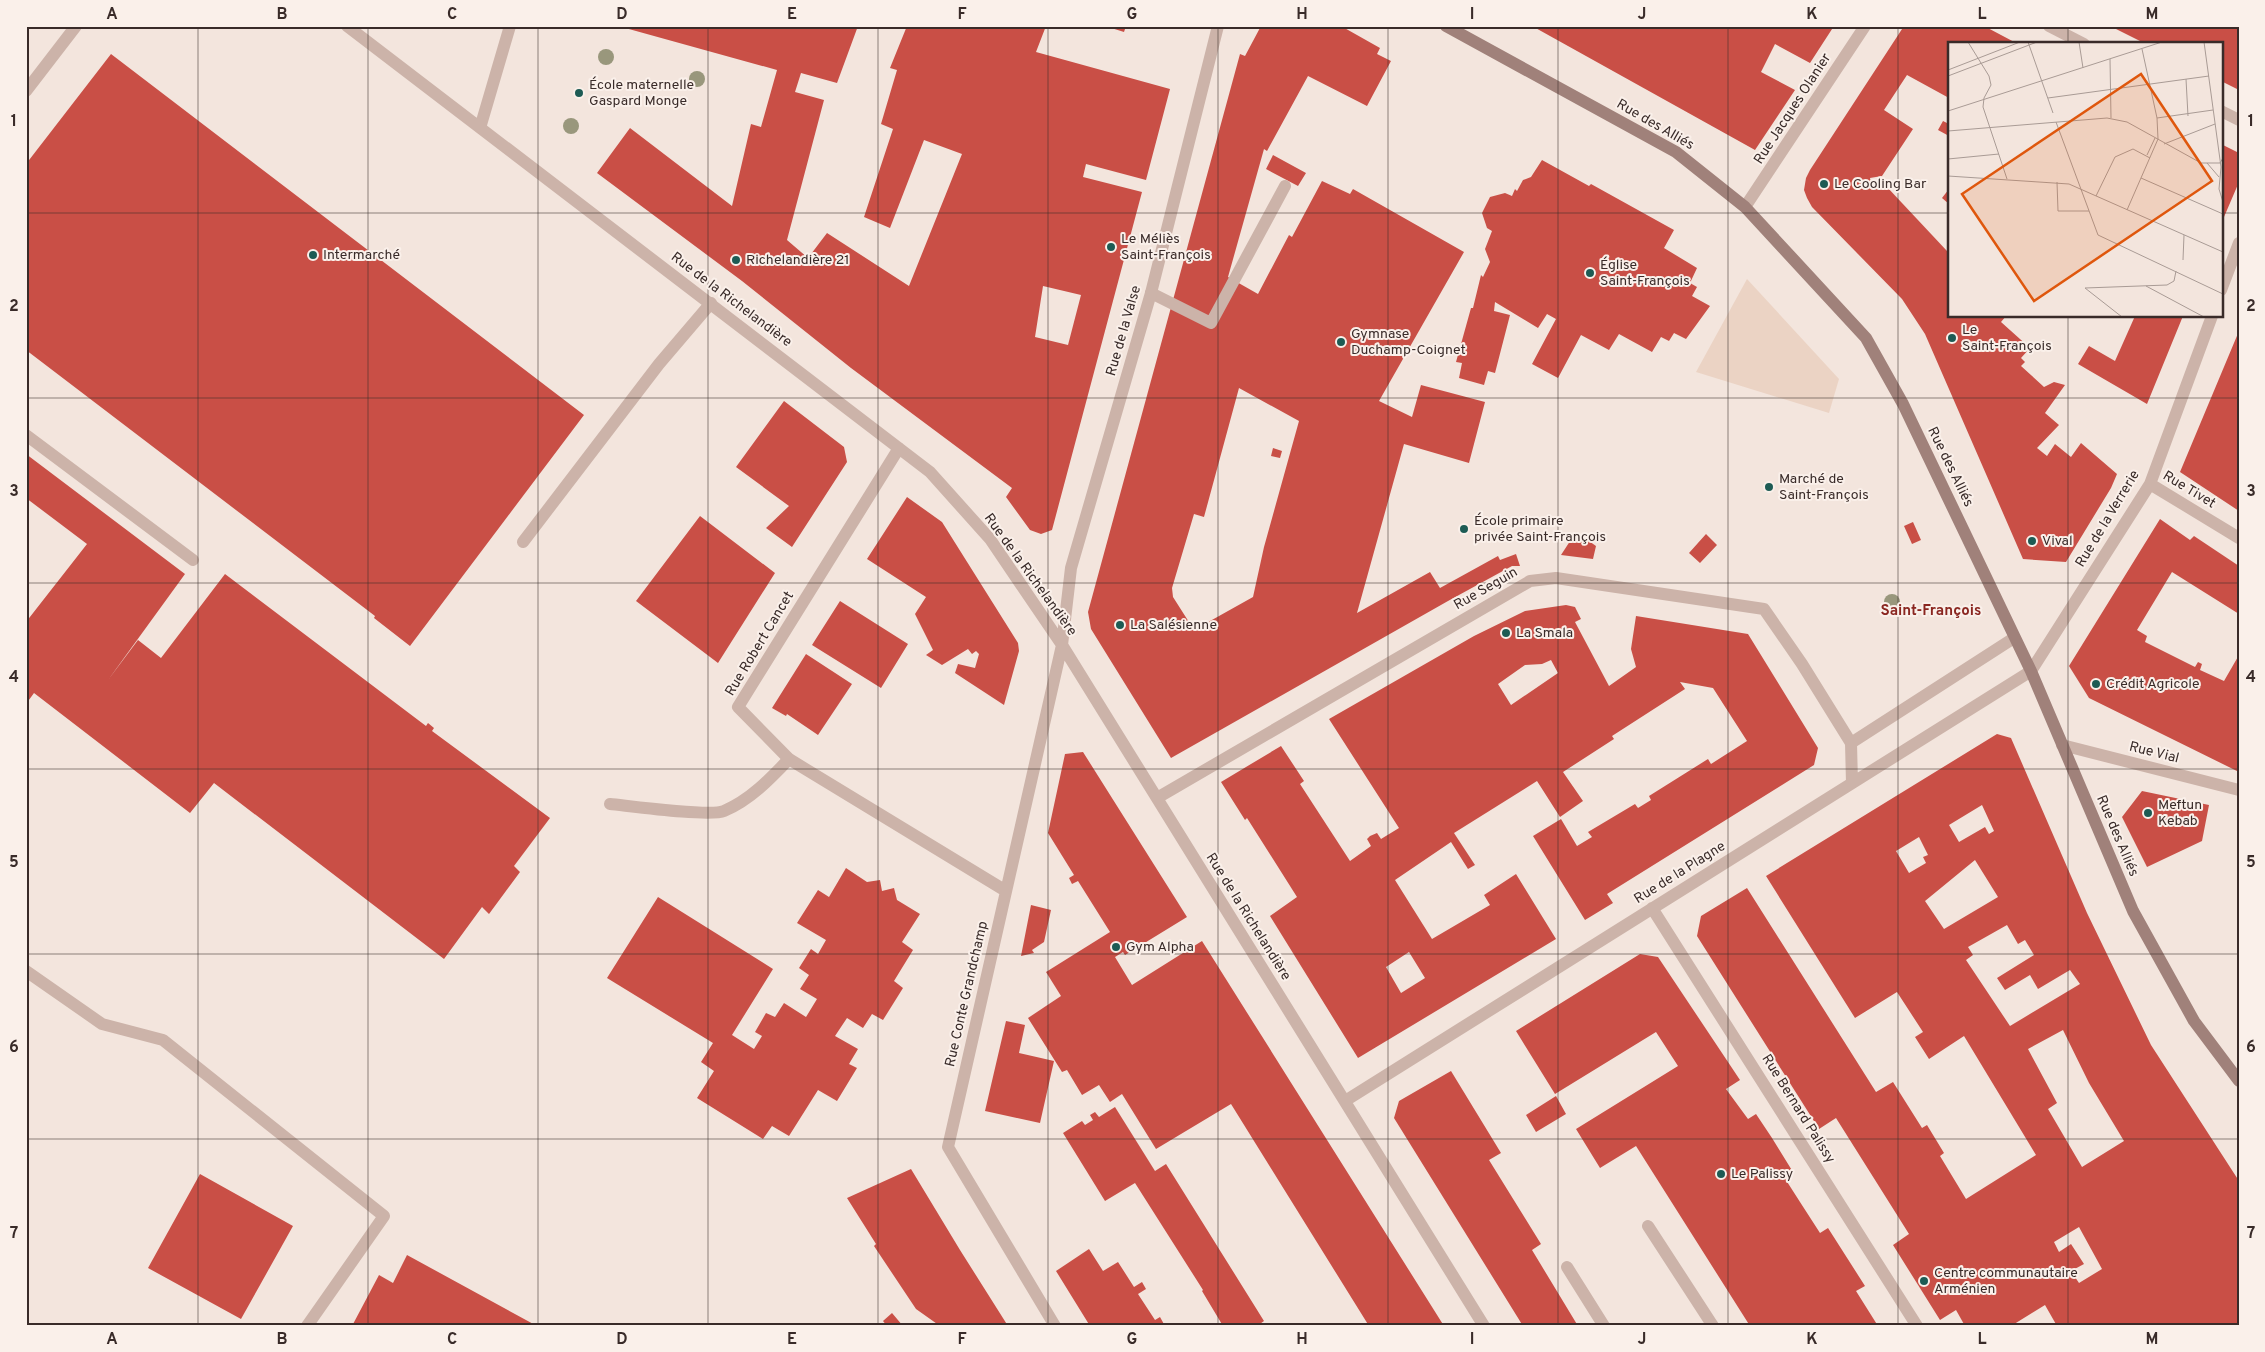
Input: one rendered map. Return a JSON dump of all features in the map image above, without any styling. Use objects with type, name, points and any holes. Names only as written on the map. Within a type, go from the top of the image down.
[{"type":"main road","name":"Rue des Alliés","points":[[1446,26],[1676,152],[1745,207],[1866,338],[1903,404],[2031,671],[2133,911],[2194,1021],[2239,1081]]},
{"type":"street","points":[[26,91],[76,26]]},
{"type":"street","name":"Rue de la Richelandière","points":[[347,26],[930,472],[990,539],[1062,645],[1484,1326]]},
{"type":"street","points":[[480,128],[510,26]]},
{"type":"street","name":"Rue de la Valse","points":[[1062,645],[1070,568],[1151,292],[1218,26]]},
{"type":"street","name":"Rue Jacques Olanier","points":[[1745,207],[1865,26]]},
{"type":"street","points":[[2049,26],[2080,42]]},
{"type":"street","points":[[2222,112],[2239,120]]},
{"type":"street","points":[[1151,292],[1211,323],[1286,186]]},
{"type":"street","points":[[2222,287],[2239,243]]},
{"type":"street","points":[[523,542],[653,371],[711,303]]},
{"type":"street","name":"Rue de la Verrerie","points":[[2031,671],[2150,484],[2211,318]]},
{"type":"street","points":[[26,434],[193,560]]},
{"type":"street","name":"Rue Robert Cancet","points":[[899,448],[738,707],[789,759],[1006,891]]},
{"type":"street","name":"Rue Tivet","points":[[2150,484],[2239,538]]},
{"type":"street","name":"Rue Seguin","points":[[1157,798],[1530,581],[1556,578],[1764,609],[1802,664],[1851,743]]},
{"type":"street","points":[[1852,783],[1851,743],[2014,638]]},
{"type":"street","name":"Rue Conte Grandchamp","points":[[1055,1326],[948,1147],[1062,645]]},
{"type":"street","name":"Rue de la Plagne","points":[[1345,1101],[2031,671]]},
{"type":"street","name":"Rue Vial","points":[[2062,745],[2239,790]]},
{"type":"street","points":[[610,804],[691,812],[722,812],[759,790],[789,759]]},
{"type":"street","name":"Rue Bernard Palissy","points":[[1652,908],[1918,1326]]},
{"type":"street","points":[[26,970],[102,1024],[163,1040],[384,1216],[307,1326]]},
{"type":"street","points":[[1648,1226],[1713,1326]]},
{"type":"street","points":[[1567,1267],[1604,1326]]},
{"type":"shaded area","points":[[1747,279],[1839,379],[1829,413],[1696,372]]},
{"type":"building","points":[[618,26],[807,26],[814,28],[814,26],[858,26],[837,83],[801,73],[795,92],[824,100],[787,240],[808,258],[827,233],[909,286],[962,154],[924,140],[890,228],[864,217],[893,129],[881,124],[897,70],[890,68],[907,26],[1046,26],[1036,52],[1170,89],[1146,180],[1086,164],[1083,177],[1142,192],[1052,530],[1041,534],[1030,530],[1006,497],[1012,488],[851,368],[742,281],[597,173],[630,128],[732,206],[751,124],[761,127],[777,70]],"holes":[[[1043,286],[1081,295],[1068,345],[1035,337]]]},
{"type":"building","points":[[1105,26],[1126,26],[1124,32]]},
{"type":"building","points":[[1261,26],[1341,26],[1380,48],[1377,54],[1391,61],[1367,106],[1308,76],[1267,151],[1264,149],[1228,277],[1258,294],[1289,235],[1292,237],[1322,181],[1350,194],[1353,189],[1464,252],[1379,401],[1412,417],[1421,385],[1485,402],[1469,463],[1404,444],[1357,613],[1430,572],[1440,588],[1498,556],[1500,560],[1516,554],[1520,566],[1512,566],[1448,601],[1171,758],[1091,629],[1088,612],[1240,54],[1245,56]],"holes":[[[1239,388],[1299,421],[1264,547],[1253,597],[1194,630],[1173,597],[1172,588],[1194,514],[1204,517]]]},
{"type":"building","points":[[1532,26],[1834,26],[1810,63],[1775,44],[1761,72],[1795,90],[1755,150]]},
{"type":"building","points":[[1904,26],[1984,26],[2014,42],[1948,42],[1948,97],[1907,75],[1884,110],[1913,129],[1882,176],[1870,178],[1872,188],[1887,187],[1948,250],[1948,318],[2004,318],[2001,322],[2030,348],[2021,358],[2025,362],[2021,366],[2044,387],[2054,382],[2065,385],[2045,413],[2059,425],[2037,448],[2047,456],[2055,444],[2071,457],[2081,443],[2117,474],[2111,488],[2066,562],[2023,559],[1925,334],[1902,299],[1812,207],[1804,190],[1806,178]]},
{"type":"building","points":[[2110,26],[2239,27],[2239,90],[2222,82],[2222,42],[2142,42]]},
{"type":"building","points":[[111,54],[584,415],[410,646],[374,618],[375,616],[26,350],[26,164]]},
{"type":"building","points":[[1943,121],[1948,124],[1948,135],[1938,130]]},
{"type":"building","points":[[2222,144],[2239,153],[2239,182],[2222,222]]},
{"type":"building","points":[[1273,155],[1306,173],[1298,186],[1266,169]]},
{"type":"building","name":"Église Saint-François","points":[[1542,160],[1589,186],[1591,184],[1674,230],[1664,248],[1697,268],[1690,283],[1697,287],[1692,296],[1710,306],[1686,339],[1674,333],[1669,341],[1661,337],[1652,352],[1619,334],[1609,350],[1581,335],[1558,378],[1532,364],[1556,319],[1547,314],[1538,328],[1495,302],[1494,311],[1510,315],[1495,373],[1488,371],[1484,385],[1459,378],[1462,363],[1456,362],[1481,275],[1483,277],[1490,262],[1485,249],[1492,231],[1487,228],[1482,213],[1490,197],[1505,193],[1512,196],[1523,180],[1531,177]]},
{"type":"building","points":[[1948,190],[1948,203],[1942,198]]},
{"type":"building","points":[[2134,318],[2182,318],[2147,404],[2078,364],[2089,346],[2115,361]]},
{"type":"building","points":[[2239,331],[2239,511],[2180,472]]},
{"type":"building","points":[[784,401],[844,447],[847,462],[792,547],[766,528],[789,506],[736,467]]},
{"type":"building","points":[[1273,448],[1282,451],[1280,458],[1271,456]]},
{"type":"building","points":[[26,454],[185,574],[108,680],[138,640],[161,658],[225,574],[426,726],[428,723],[434,728],[432,731],[550,818],[514,866],[520,872],[489,914],[482,907],[444,959],[214,783],[190,813],[34,693],[26,704],[26,622],[87,544],[26,498]]},
{"type":"building","points":[[907,497],[942,522],[1018,643],[1019,651],[1004,705],[955,673],[958,664],[975,668],[979,654],[976,651],[972,654],[968,649],[942,665],[926,655],[933,650],[915,614],[926,597],[867,559]]},
{"type":"building","points":[[700,516],[775,573],[718,663],[636,601]]},
{"type":"building","points":[[2160,519],[2190,540],[2194,536],[2239,566],[2239,614],[2172,572],[2137,630],[2147,636],[2145,642],[2195,667],[2198,662],[2202,664],[2200,670],[2224,681],[2239,655],[2239,772],[2089,698],[2069,666]]},
{"type":"building","points":[[1913,522],[1921,540],[1912,544],[1904,526]]},
{"type":"building","points":[[1576,532],[1596,546],[1593,559],[1561,555]]},
{"type":"building","points":[[1706,534],[1717,545],[1700,563],[1689,553]]},
{"type":"building","points":[[840,601],[908,644],[881,688],[812,645]]},
{"type":"building","points":[[1566,605],[1575,607],[1581,619],[1575,622],[1609,686],[1636,667],[1631,649],[1636,616],[1748,634],[1818,748],[1814,765],[1607,894],[1613,903],[1585,920],[1533,836],[1561,819],[1577,846],[1592,837],[1588,832],[1635,804],[1638,808],[1651,800],[1649,796],[1708,759],[1711,764],[1747,741],[1713,688],[1680,682],[1685,689],[1612,736],[1614,739],[1563,772],[1583,801],[1560,817],[1537,781],[1454,833],[1475,865],[1468,869],[1451,842],[1395,880],[1432,939],[1490,905],[1484,895],[1516,874],[1556,939],[1358,1058],[1270,916],[1297,897],[1247,818],[1245,820],[1221,782],[1281,746],[1304,781],[1300,784],[1350,861],[1371,846],[1367,839],[1370,836],[1377,833],[1381,839],[1399,828],[1329,719],[1474,636],[1525,611]],"holes":[[[1551,660],[1558,673],[1511,705],[1498,684],[1525,665],[1542,664]],[[1409,952],[1425,978],[1401,993],[1386,967]]]},
{"type":"building","points":[[806,654],[852,684],[818,735],[787,714],[786,716],[772,708]]},
{"type":"building","points":[[1997,734],[2011,738],[2087,913],[2151,1045],[2239,1181],[2239,1324],[2235,1326],[2057,1326],[2045,1305],[2011,1326],[1965,1326],[1956,1310],[1940,1320],[1893,1245],[1909,1234],[1836,1118],[1819,1129],[1697,936],[1701,916],[1747,888],[1876,1092],[1893,1082],[1922,1128],[1927,1125],[1944,1153],[1940,1156],[1966,1199],[2036,1155],[1964,1036],[1929,1059],[1915,1037],[1923,1032],[1897,992],[1855,1018],[1766,876]],"holes":[[[1982,805],[1994,831],[1989,834],[1985,827],[1959,842],[1949,825]],[[1919,837],[1928,855],[1923,857],[1926,863],[1909,873],[1896,851]],[[1975,860],[1998,897],[1944,929],[1925,901]],[[2007,925],[2018,944],[2025,940],[2034,955],[1997,978],[2005,990],[2030,975],[2038,989],[2070,970],[2080,984],[2010,1026],[1966,960],[1973,955],[1968,947]],[[2063,1030],[2089,1083],[2124,1141],[2082,1167],[2048,1109],[2057,1103],[2028,1049]],[[2079,1227],[2102,1269],[2079,1283],[2071,1271],[2084,1264],[2071,1244],[2059,1252],[2054,1242]]]},
{"type":"building","points":[[1083,752],[1187,917],[1125,955],[1123,952],[1115,957],[1132,985],[1202,941],[1444,1326],[1369,1326],[1231,1104],[1156,1149],[1122,1094],[1110,1102],[1099,1085],[1082,1095],[1067,1070],[1062,1072],[1028,1018],[1061,996],[1046,972],[1110,932],[1078,881],[1072,884],[1069,878],[1074,875],[1048,833],[1065,754]]},
{"type":"building","points":[[2142,791],[2209,805],[2202,841],[2147,867],[2122,817]]},
{"type":"building","points":[[846,868],[867,882],[880,880],[882,891],[894,888],[897,900],[920,914],[902,942],[913,950],[894,981],[903,988],[883,1020],[872,1014],[863,1028],[847,1018],[835,1036],[858,1049],[849,1064],[857,1068],[837,1101],[818,1090],[789,1136],[772,1126],[763,1139],[697,1098],[714,1071],[701,1062],[713,1043],[607,978],[658,897],[773,969],[732,1035],[754,1049],[762,1036],[755,1032],[766,1013],[775,1017],[784,1003],[806,1017],[817,999],[800,989],[809,975],[799,968],[811,949],[818,954],[826,940],[797,923],[818,890],[829,897]]},
{"type":"building","points":[[1031,905],[1051,910],[1044,942],[1032,950],[1034,953],[1021,956]]},
{"type":"building","points":[[1640,954],[1658,957],[1740,1080],[1726,1089],[1748,1119],[1756,1114],[1772,1138],[1793,1172],[1784,1177],[1820,1233],[1828,1228],[1865,1286],[1856,1291],[1878,1326],[1750,1326],[1636,1146],[1600,1168],[1576,1129],[1678,1066],[1656,1032],[1555,1094],[1516,1031]]},
{"type":"building","points":[[1006,1021],[1025,1025],[1019,1053],[1054,1061],[1040,1123],[985,1111]]},
{"type":"building","points":[[1451,1071],[1501,1153],[1489,1160],[1541,1244],[1532,1250],[1578,1326],[1523,1326],[1394,1118],[1399,1101]]},
{"type":"building","points":[[1556,1096],[1566,1114],[1536,1132],[1526,1115]]},
{"type":"building","points":[[1115,1107],[1155,1171],[1166,1164],[1264,1321],[1257,1326],[1223,1326],[1203,1290],[1135,1183],[1105,1201],[1063,1133],[1082,1121],[1085,1125],[1093,1120],[1090,1115],[1095,1112],[1099,1117]]},
{"type":"building","points":[[911,1169],[1008,1326],[940,1326],[916,1309],[874,1246],[876,1244],[847,1198]]},
{"type":"building","points":[[200,1174],[293,1226],[241,1319],[148,1268]]},
{"type":"building","points":[[1089,1249],[1103,1271],[1118,1262],[1134,1287],[1142,1282],[1146,1289],[1138,1294],[1155,1320],[1160,1317],[1165,1326],[1090,1326],[1056,1271]]},
{"type":"building","points":[[407,1255],[537,1326],[352,1326],[379,1275],[393,1283]]},
{"type":"building","points":[[892,1313],[903,1326],[887,1326],[883,1321]]},
{"type":"place","name":"École maternelle Gaspard Monge","points":[[579,93]]},
{"type":"place","name":"Le Cooling Bar","points":[[1824,184]]},
{"type":"place","name":"Le Méliès Saint-François","points":[[1111,247]]},
{"type":"place","name":"Intermarché","points":[[313,255]]},
{"type":"place","name":"Richelandière 21","points":[[736,260]]},
{"type":"place","name":"Église Saint-François","points":[[1590,273]]},
{"type":"place","name":"Le Saint-François","points":[[1952,338]]},
{"type":"place","name":"Gymnase Duchamp-Coignet","points":[[1341,342]]},
{"type":"place","name":"Marché de Saint-François","points":[[1769,487]]},
{"type":"place","name":"École primaire privée Saint-François","points":[[1464,529]]},
{"type":"place","name":"Vival","points":[[2032,541]]},
{"type":"place","name":"La Salésienne","points":[[1120,625]]},
{"type":"place","name":"La Smala","points":[[1506,633]]},
{"type":"place","name":"Crédit Agricole","points":[[2096,684]]},
{"type":"place","name":"Meftun Kebab","points":[[2148,813]]},
{"type":"place","name":"Gym Alpha","points":[[1116,947]]},
{"type":"place","name":"Le Palissy","points":[[1721,1174]]},
{"type":"place","name":"Centre communautaire Arménien","points":[[1924,1281]]},
{"type":"district","name":"Saint-François","points":[[1931,611]]}]
